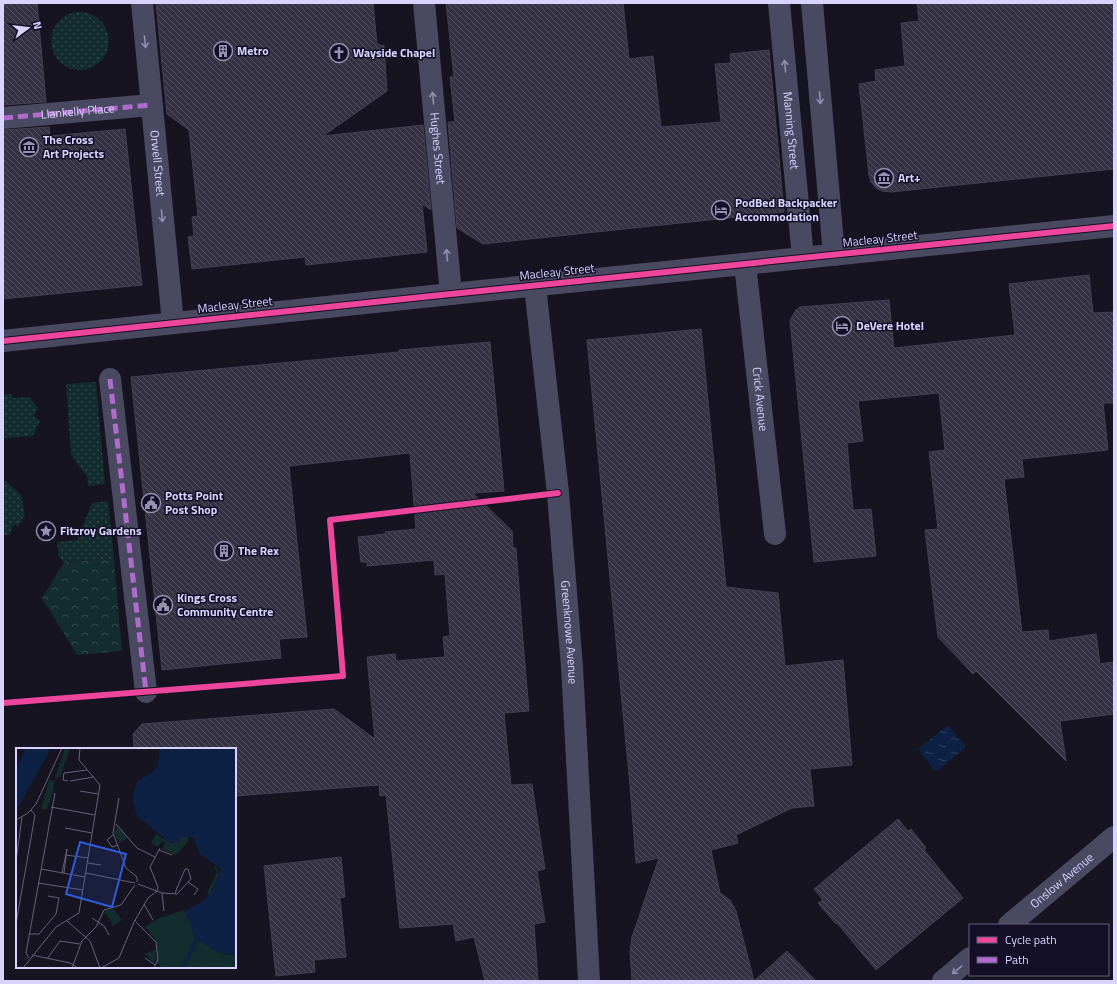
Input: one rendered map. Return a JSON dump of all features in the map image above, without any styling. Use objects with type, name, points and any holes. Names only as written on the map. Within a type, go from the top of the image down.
[{"type":"street","name":"Orwell Street","points":[[142,3],[173,323]]},
{"type":"street","name":"Hughes Street","points":[[424,3],[451,294]]},
{"type":"street","name":"Manning Street","points":[[779,3],[803,258]]},
{"type":"street","points":[[812,3],[834,255]]},
{"type":"street","name":"Llankelly Place","points":[[3,118],[151,104]]},
{"type":"street","name":"Macleay Street","points":[[3,341],[1114,226]]},
{"type":"street","name":"Crick Avenue","points":[[745,264],[775,534]]},
{"type":"street","name":"Greenknowe Avenue","points":[[534,286],[558,493],[572,667],[589,981]]},
{"type":"street","points":[[110,379],[146,692]]},
{"type":"street","name":"Onslow Avenue","points":[[1010,924],[1114,837]]},
{"type":"street","points":[[943,981],[969,959]]},
{"type":"green space","points":[[74,12],[86,12],[101,20],[109,35],[109,47],[101,62],[86,70],[74,70],[59,62],[51,47],[51,35],[59,20]]},
{"type":"green space","points":[[96,382],[105,484],[88,486],[87,477],[71,454],[66,384]]},
{"type":"green space","points":[[12,394],[13,398],[29,397],[38,408],[33,416],[40,421],[33,436],[4,438],[3,436],[3,395]]},
{"type":"green space","points":[[3,481],[6,481],[21,495],[25,515],[18,527],[14,524],[9,535],[3,535]]},
{"type":"green space","points":[[108,501],[114,559],[64,562],[59,557],[57,542],[77,540],[92,503]]},
{"type":"green space","points":[[114,559],[122,651],[77,655],[42,598],[64,562]]},
{"type":"water","points":[[948,725],[966,747],[936,772],[918,749]]},
{"type":"building","points":[[3,3],[37,3],[46,102],[3,105]]},
{"type":"building","points":[[156,3],[373,3],[377,44],[384,46],[387,91],[323,136],[423,125],[431,210],[422,204],[427,252],[306,265],[305,257],[192,269],[188,237],[194,236],[192,217],[198,216],[189,130],[167,114]]},
{"type":"building","points":[[446,3],[623,3],[629,59],[653,56],[661,127],[721,122],[715,64],[731,63],[730,54],[769,50],[784,212],[483,244],[457,228],[448,122],[455,122],[450,77],[454,77]]},
{"type":"building","points":[[917,3],[1114,3],[1114,169],[891,192],[882,191],[876,188],[871,182],[869,175],[859,84],[876,81],[875,70],[905,66],[901,23],[919,21]]},
{"type":"building","points":[[49,127],[50,136],[125,129],[142,285],[3,299],[3,130]]},
{"type":"building","points":[[1089,275],[1093,313],[1114,312],[1114,403],[1103,403],[1108,450],[1022,459],[1024,477],[1004,479],[1022,632],[1048,630],[1049,641],[1096,634],[1100,664],[1114,662],[1114,714],[1060,721],[1066,761],[976,671],[973,674],[938,637],[925,530],[938,529],[929,452],[945,450],[939,393],[858,401],[863,441],[847,443],[853,510],[871,509],[876,556],[814,562],[790,320],[796,310],[800,307],[889,300],[894,348],[1015,335],[1009,284]]},
{"type":"building","points":[[701,329],[726,587],[778,593],[785,666],[843,660],[852,765],[810,769],[814,806],[792,808],[736,835],[738,843],[711,850],[720,893],[730,900],[736,911],[754,981],[632,981],[630,952],[632,937],[659,858],[636,863],[630,785],[587,340]]},
{"type":"building","points":[[490,342],[504,491],[473,493],[512,531],[513,548],[516,548],[529,711],[504,713],[511,785],[532,784],[545,869],[537,871],[545,922],[534,924],[538,981],[485,981],[474,937],[456,941],[453,924],[400,928],[386,795],[380,796],[379,785],[236,796],[236,748],[134,748],[133,734],[142,724],[334,709],[375,739],[367,657],[395,654],[396,661],[445,657],[443,637],[450,636],[445,574],[435,575],[434,560],[367,566],[367,562],[361,562],[358,537],[385,534],[385,532],[416,529],[410,453],[289,466],[307,637],[279,639],[281,658],[162,670],[131,377],[399,352],[399,350]]},
{"type":"building","points":[[898,819],[908,831],[911,829],[926,848],[924,850],[963,898],[876,970],[837,923],[836,924],[818,903],[823,900],[814,889]]},
{"type":"building","points":[[341,857],[345,897],[340,898],[346,957],[314,960],[315,972],[276,976],[264,866]]},
{"type":"building","points":[[787,951],[816,981],[754,981]]},
{"type":"marked path","points":[[3,118],[151,105]]},
{"type":"marked path","points":[[110,379],[146,692]]},
{"type":"cycle path","points":[[3,341],[1114,226]]},
{"type":"cycle path","points":[[3,703],[343,676],[330,520],[558,493]]},
{"type":"place","name":"Metro","points":[[223,51]]},
{"type":"place","name":"Wayside Chapel","points":[[339,53]]},
{"type":"place","name":"The Cross Art Projects","points":[[29,147]]},
{"type":"place","name":"Art+","points":[[884,178]]},
{"type":"place","name":"PodBed Backpacker Accommodation","points":[[721,210]]},
{"type":"place","name":"DeVere Hotel","points":[[842,326]]},
{"type":"place","name":"Potts Point Post Shop","points":[[151,503]]},
{"type":"place","name":"Fitzroy Gardens","points":[[46,531]]},
{"type":"place","name":"The Rex","points":[[224,551]]},
{"type":"place","name":"Kings Cross Community Centre","points":[[163,605]]}]
